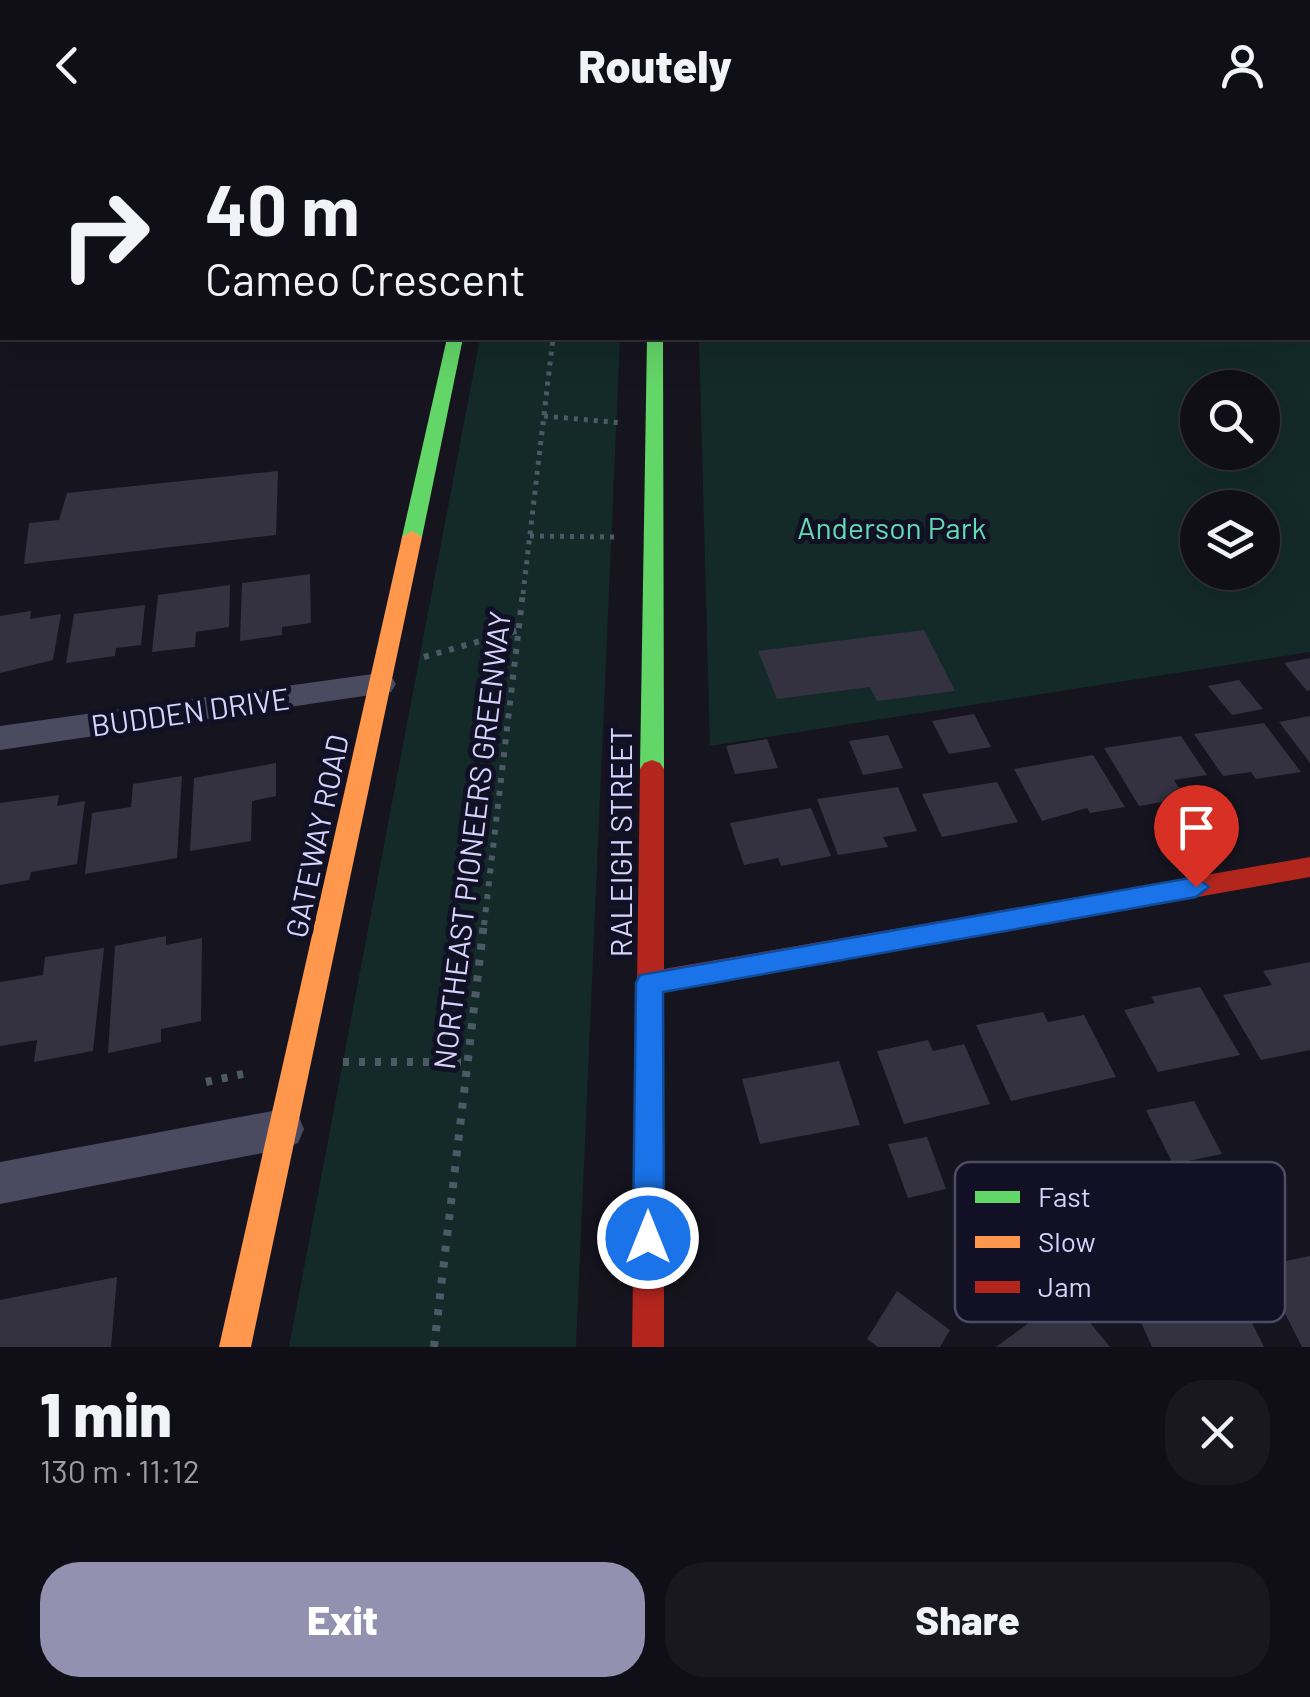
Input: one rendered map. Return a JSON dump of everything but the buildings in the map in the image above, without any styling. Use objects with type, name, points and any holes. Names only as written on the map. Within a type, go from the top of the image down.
[{"type":"street","name":"GATEWAY ROAD","points":[[235,1347],[456,340]]},
{"type":"street","name":"RALEIGH STREET","points":[[648,1347],[655,340]]},
{"type":"street","name":"BUDDEN DRIVE","points":[[0,738],[381,677]]},
{"type":"street","points":[[650,983],[1310,867]]},
{"type":"street","points":[[0,1184],[283,1129]]},
{"type":"path","name":"NORTHEAST PIONEERS GREENWAY","points":[[434,1347],[553,340]]},
{"type":"path","points":[[544,416],[654,425]]},
{"type":"path","points":[[530,536],[652,536]]},
{"type":"path","points":[[381,677],[519,630]]},
{"type":"path","points":[[297,1062],[467,1062]]},
{"type":"green space","points":[[480,340],[620,340],[576,1347],[289,1347]]},
{"type":"green space","name":"Anderson Park","points":[[699,340],[1310,340],[1310,652],[710,746]]},
{"type":"traffic: fast","points":[[412,537],[455,340]]},
{"type":"traffic: fast","points":[[652,769],[655,340]]},
{"type":"traffic: slow","points":[[235,1347],[412,537]]},
{"type":"traffic: jam","points":[[648,1347],[652,769]]},
{"type":"traffic: jam","points":[[650,983],[1310,867]]},
{"type":"route","points":[[648,1238],[650,983],[1196,887]]}]
